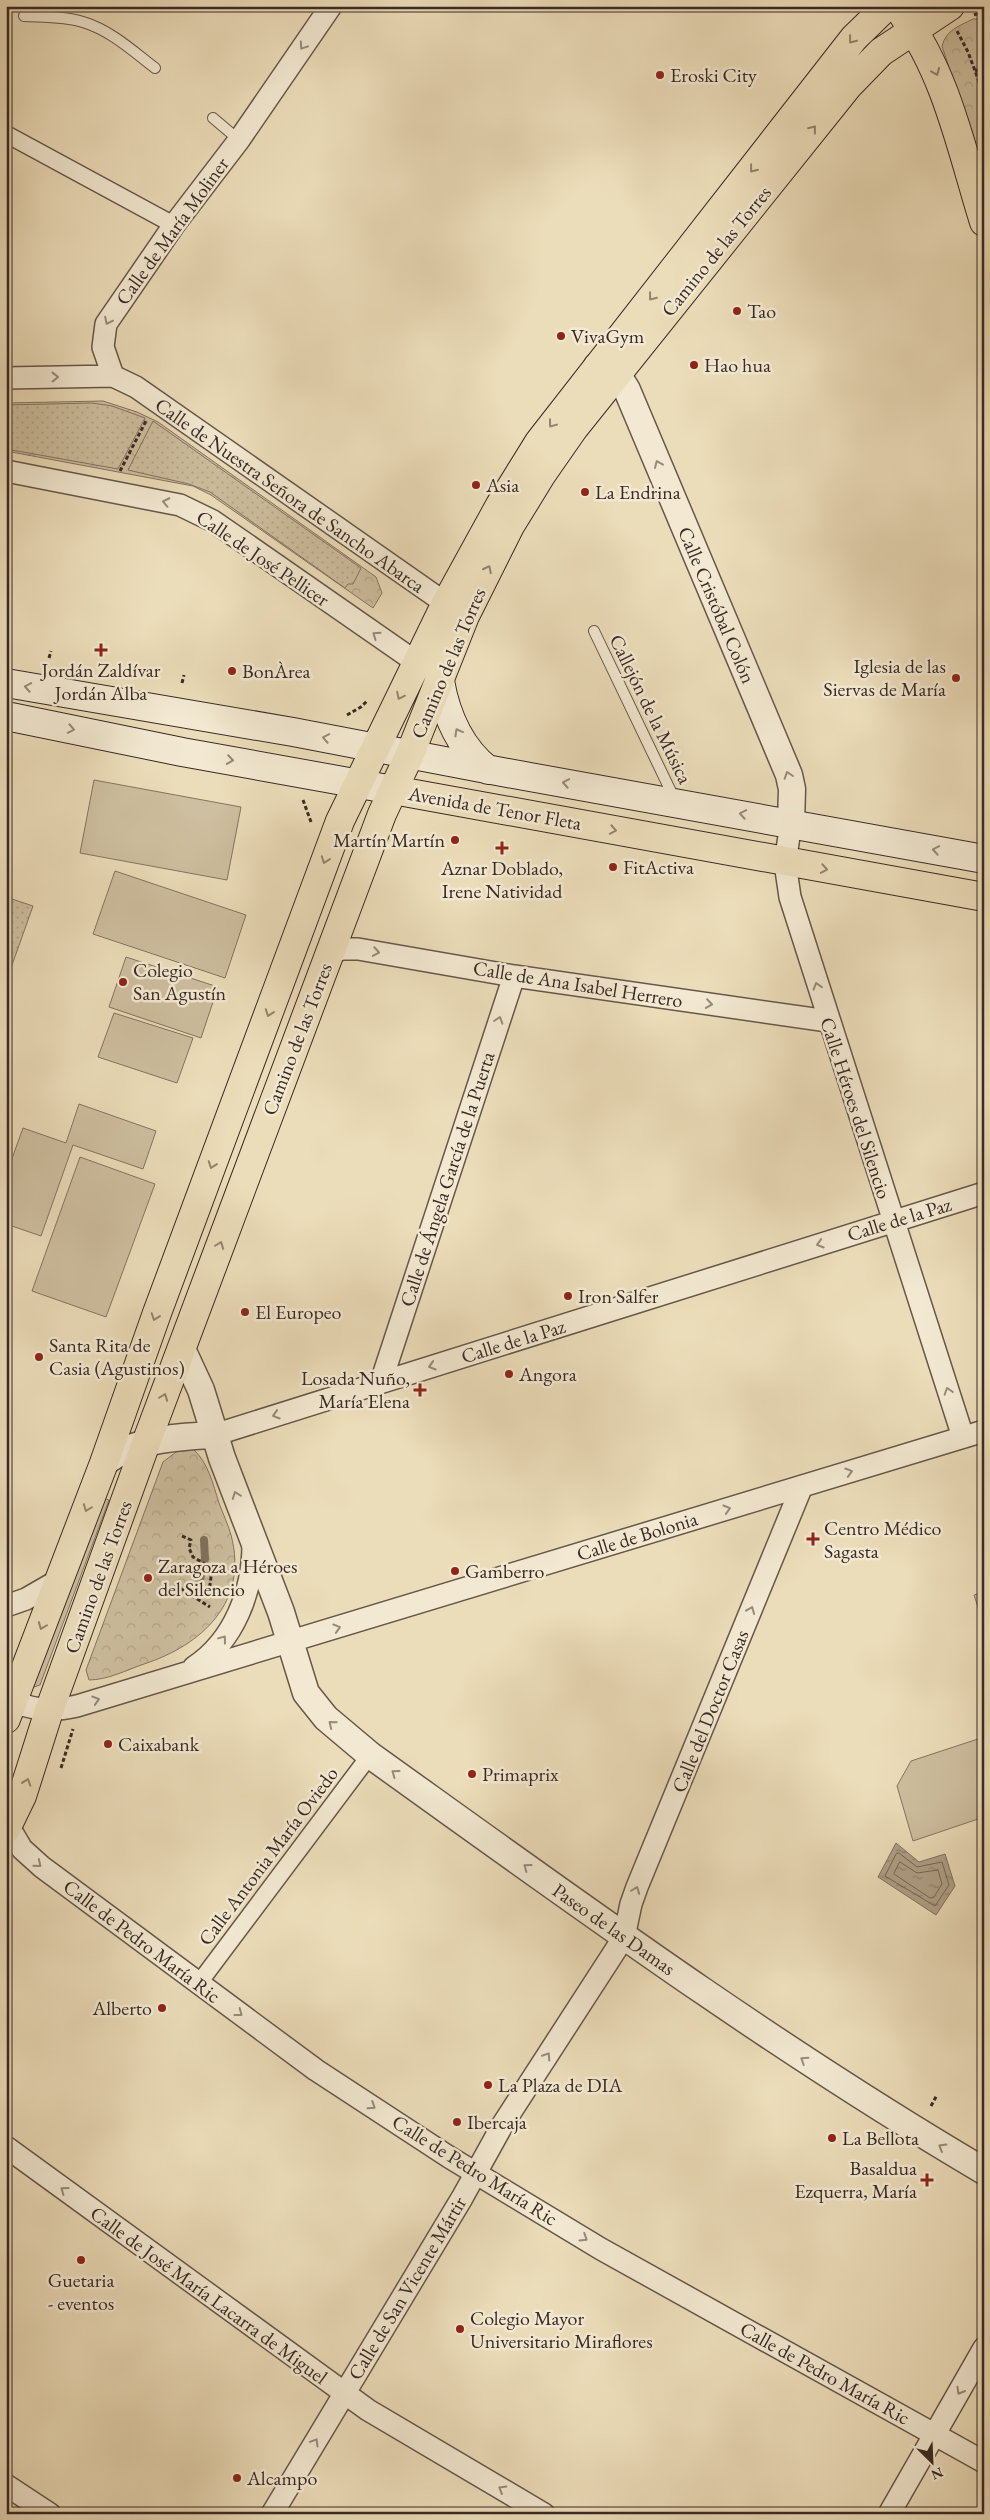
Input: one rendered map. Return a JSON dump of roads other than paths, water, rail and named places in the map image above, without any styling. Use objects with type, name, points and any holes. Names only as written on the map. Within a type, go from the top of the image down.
[{"type":"main road","name":"Camino de las Torres","points":[[607,370],[858,32],[887,6]]},
{"type":"main road","points":[[896,6],[924,46],[938,78],[984,222]]},
{"type":"main road","name":"Camino de las Torres","points":[[8,1707],[104,1463],[160,1303],[340,821],[416,662],[455,610],[518,474],[539,442],[607,370],[848,86],[881,52],[913,29],[953,18]]},
{"type":"main road","name":"Camino de las Torres","points":[[7,1826],[22,1796],[49,1711],[146,1443],[382,814],[410,754],[440,681],[455,610]]},
{"type":"main road","points":[[440,681],[447,710],[460,737],[477,760],[488,770]]},
{"type":"main road","name":"Avenida de Tenor Fleta","points":[[6,683],[374,747],[488,770],[984,859]]},
{"type":"main road","name":"Avenida de Tenor Fleta","points":[[6,716],[182,752],[453,799],[785,862],[984,897]]},
{"type":"street","name":"Calle de María Moliner","points":[[113,376],[103,347],[106,324],[174,225],[240,140],[331,6]]},
{"type":"street","points":[[6,134],[174,225]]},
{"type":"street","name":"Calle Cristóbal Colón","points":[[607,370],[627,390],[789,775],[792,789],[791,823],[785,862]]},
{"type":"street","points":[[6,378],[113,376]]},
{"type":"street","name":"Calle de Nuestra Señora de Sancho Abarca","points":[[113,376],[159,402],[455,610]]},
{"type":"street","name":"Calle de José Pellicer","points":[[6,471],[180,505],[213,521],[416,662]]},
{"type":"street","name":"Calle Héroes del Silencio","points":[[785,862],[790,897],[828,1021],[963,1437]]},
{"type":"street","name":"Calle de Ana Isabel Herrero","points":[[329,955],[341,949],[358,949],[514,976],[828,1021]]},
{"type":"street","name":"Calle de Ángela García de la Puerta","points":[[381,1382],[514,976]]},
{"type":"street","name":"Calle de la Paz","points":[[214,1435],[984,1193]]},
{"type":"street","name":"Paseo de las Damas","points":[[182,1349],[201,1390],[214,1435],[291,1642],[301,1679],[312,1703],[326,1718],[370,1755],[624,1937],[755,2028],[916,2131],[984,2171]]},
{"type":"street","name":"Calle de Bolonia","points":[[49,1711],[78,1706],[984,1431]]},
{"type":"street","points":[[104,1463],[123,1451],[146,1443],[214,1435]]},
{"type":"street","name":"Calle del Doctor Casas","points":[[624,1937],[637,1886],[802,1486]]},
{"type":"street","points":[[188,1672],[209,1656],[238,1613],[251,1576],[254,1540]]},
{"type":"street","points":[[6,1606],[26,1599],[59,1580]]},
{"type":"street","name":"Camino de las Torres","points":[[8,1707],[49,1711]]},
{"type":"street","name":"Calle Antonia María Oviedo","points":[[199,1983],[370,1755]]},
{"type":"street","name":"Calle de Pedro María Ric","points":[[7,1826],[22,1849],[36,1862],[316,2070],[601,2249],[984,2462]]},
{"type":"street","name":"Calle de San Vicente Mártir","points":[[272,2514],[504,2124],[624,1937]]},
{"type":"street","name":"Calle de José María Lacarra de Miguel","points":[[6,2147],[368,2410],[544,2514]]},
{"type":"street","points":[[889,2514],[984,2348]]},
{"type":"street","points":[[6,2485],[50,2514]]},
{"type":"lane","points":[[28,6],[24,16],[82,22],[128,46],[155,68]]},
{"type":"lane","points":[[213,118],[240,140]]},
{"type":"lane","name":"Callejón de la Música","points":[[594,631],[676,803]]},
{"type":"water","points":[[896,1843],[919,1862],[945,1854],[955,1886],[936,1915],[878,1877]]},
{"type":"waterway","points":[[199,1583],[205,1559],[204,1540]]},
{"type":"place","name":"Eroski City","points":[[660,75]]},
{"type":"place","name":"Tao","points":[[737,311]]},
{"type":"place","name":"VivaGym","points":[[561,336]]},
{"type":"place","name":"Hao hua","points":[[694,365]]},
{"type":"place","name":"Asia","points":[[476,485]]},
{"type":"place","name":"La Endrina","points":[[585,492]]},
{"type":"place","name":"Jordán Zaldívar Jordán Alba","points":[[101,650]]},
{"type":"place","name":"BonÀrea","points":[[232,671]]},
{"type":"place","name":"Iglesia de las Siervas de María","points":[[956,678]]},
{"type":"place","name":"Martín Martín","points":[[455,840]]},
{"type":"place","name":"Aznar Doblado, Irene Natividad","points":[[502,848]]},
{"type":"place","name":"FitActiva","points":[[613,867]]},
{"type":"place","name":"Colegio San Agustín","points":[[123,982]]},
{"type":"place","name":"Iron Salfer","points":[[568,1296]]},
{"type":"place","name":"El Europeo","points":[[245,1312]]},
{"type":"place","name":"Santa Rita de Casia (Agustinos)","points":[[39,1357]]},
{"type":"place","name":"Angora","points":[[509,1374]]},
{"type":"place","name":"Losada Nuño, María Elena","points":[[420,1390]]},
{"type":"place","name":"Centro Médico Sagasta","points":[[813,1539]]},
{"type":"place","name":"Gamberro","points":[[455,1571]]},
{"type":"place","name":"Zaragoza a Héroes del Silencio","points":[[148,1578]]},
{"type":"place","name":"Caixabank","points":[[108,1744]]},
{"type":"place","name":"Primaprix","points":[[472,1774]]},
{"type":"place","name":"Alberto","points":[[162,2008]]},
{"type":"place","name":"La Plaza de DIA","points":[[488,2085]]},
{"type":"place","name":"Ibercaja","points":[[457,2122]]},
{"type":"place","name":"La Bellota","points":[[832,2138]]},
{"type":"place","name":"Basaldua Ezquerra, María","points":[[927,2180]]},
{"type":"place","name":"Guetaria - eventos","points":[[81,2260]]},
{"type":"place","name":"Colegio Mayor Universitario Miraflores","points":[[460,2329]]},
{"type":"place","name":"Alcampo","points":[[237,2478]]}]
